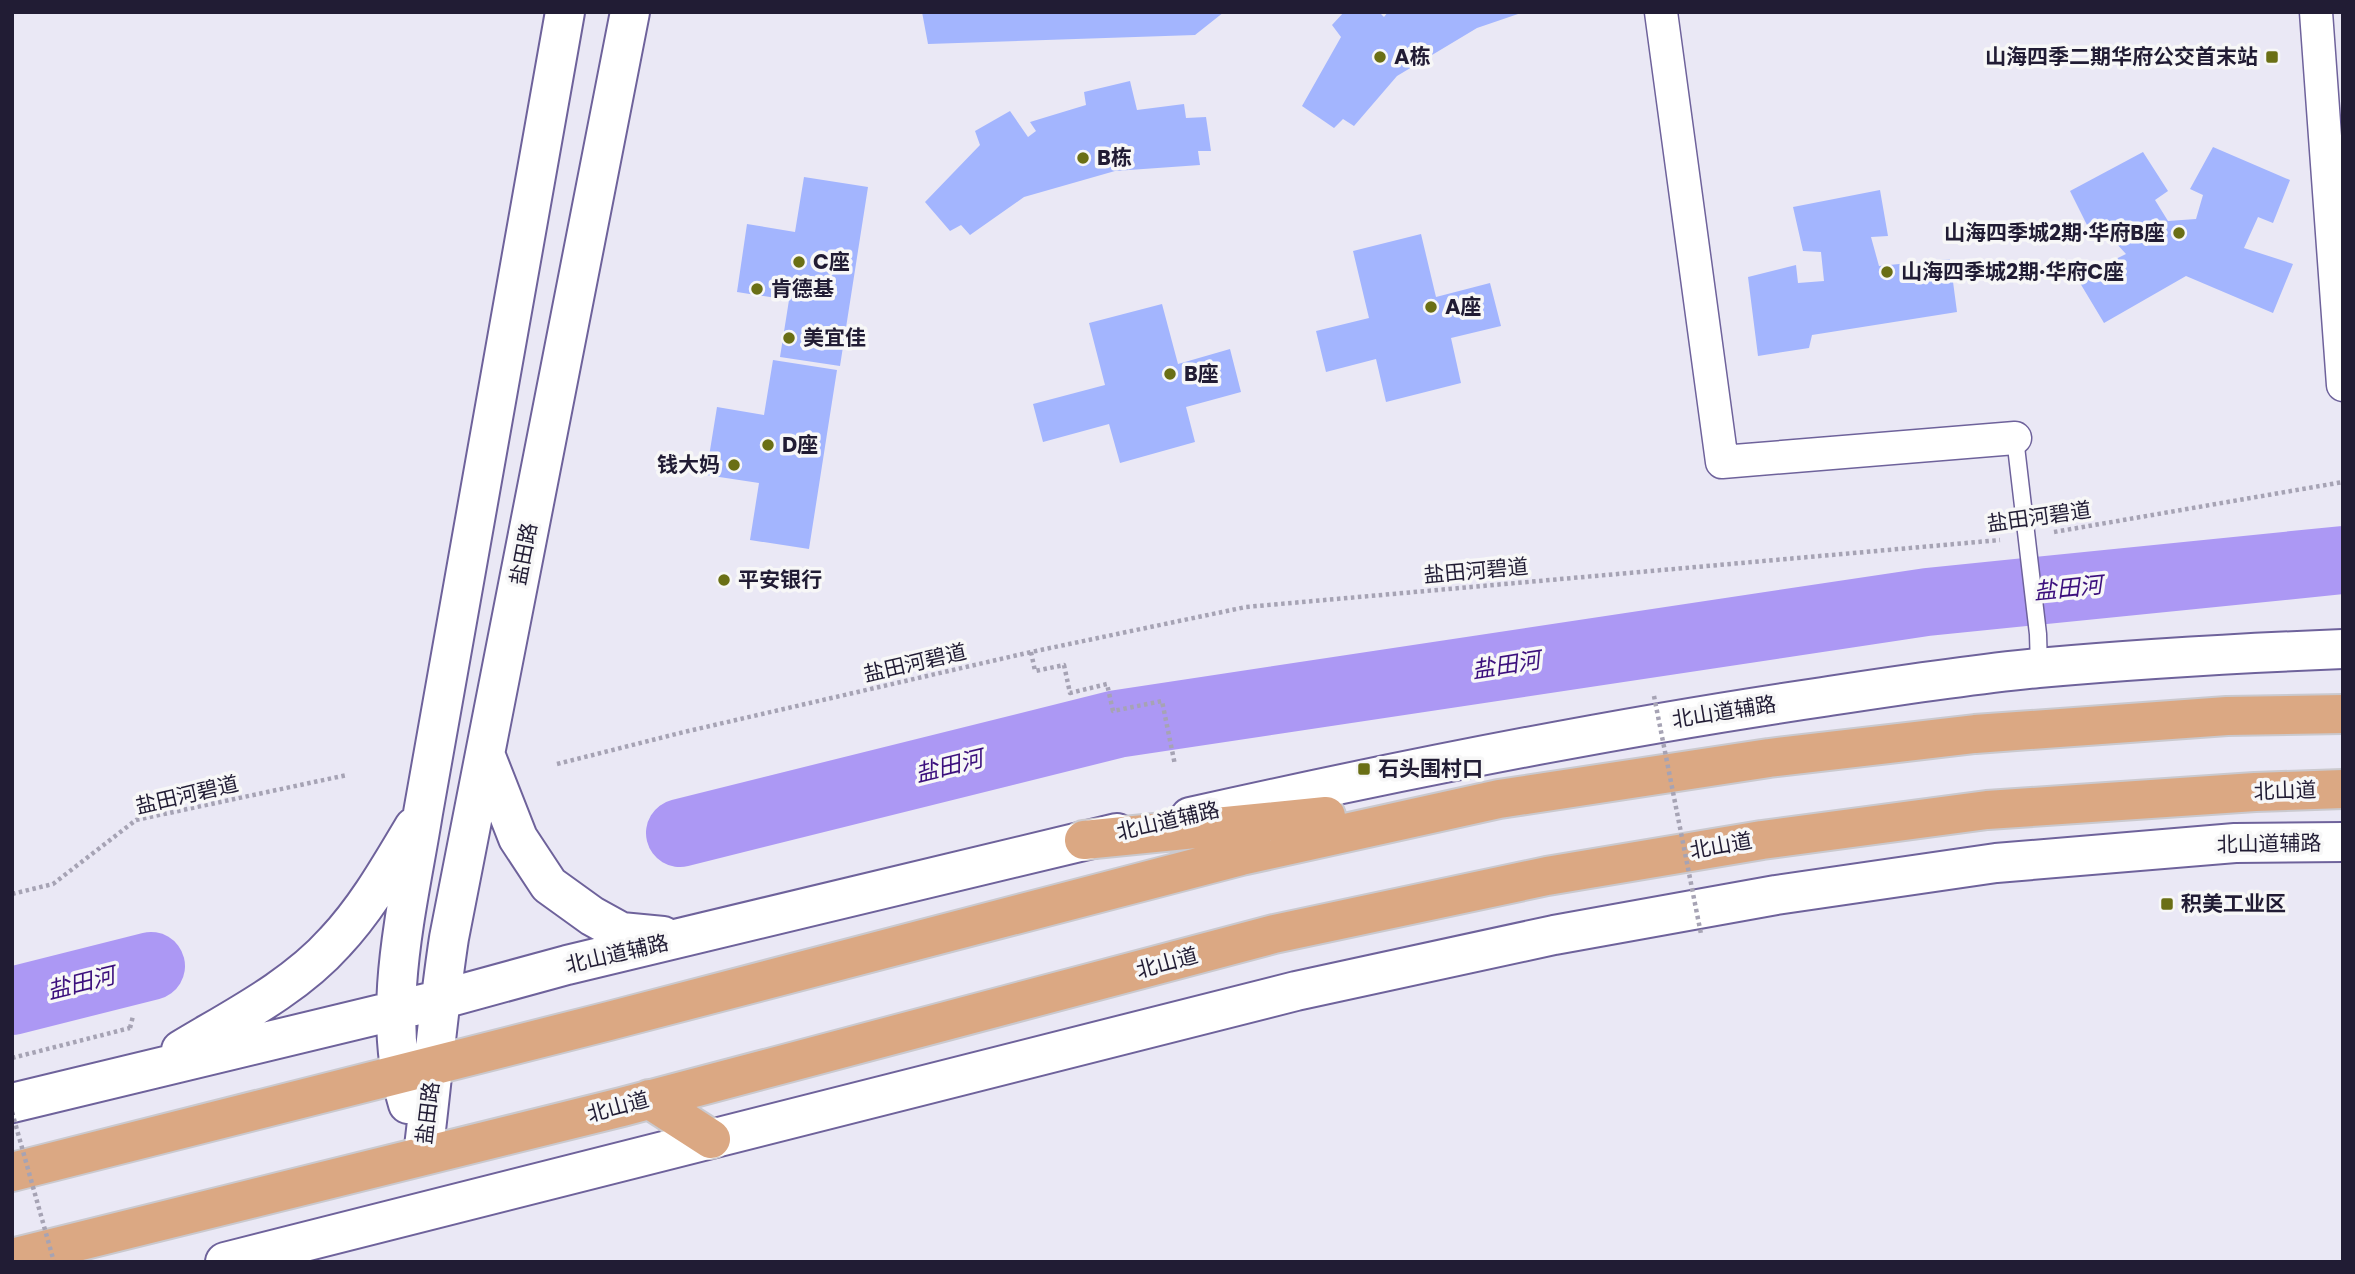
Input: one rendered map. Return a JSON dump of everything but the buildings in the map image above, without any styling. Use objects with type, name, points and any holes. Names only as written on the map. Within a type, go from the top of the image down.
[{"type":"main road","points":[[1084,840],[1499,799],[1769,758],[1975,734],[2227,716],[2343,714]]},
{"type":"main road","name":"北山道","points":[[12,1258],[649,1099],[1274,934],[1547,876],[1762,840],[1987,810],[2255,792],[2343,789]]},
{"type":"main road","points":[[12,1172],[1241,856],[1499,799]]},
{"type":"main road","points":[[649,1099],[711,1139]]},
{"type":"street","name":"盐田路","points":[[423,1155],[416,1070],[396,1010],[405,926],[565,12]]},
{"type":"street","name":"盐田路","points":[[416,1070],[439,1000],[630,12]]},
{"type":"street","points":[[1661,12],[1722,462],[2015,438]]},
{"type":"street","points":[[2316,12],[2343,385]]},
{"type":"street","points":[[2300,651],[2323,642],[2343,626]]},
{"type":"street","name":"北山道辅路","points":[[12,1102],[439,1000],[567,965],[1084,840],[1335,785],[1595,734],[1944,679],[2039,651],[2343,649]]},
{"type":"street","points":[[485,754],[518,838],[550,885],[592,916],[621,932],[686,938]]},
{"type":"street","points":[[148,1070],[292,981],[334,944],[364,908],[423,814]]},
{"type":"street","name":"北山道辅路","points":[[225,1262],[1296,990],[1567,933],[1776,895],[1996,863],[2235,843],[2343,842]]},
{"type":"lane","points":[[2015,438],[2039,651]]},
{"type":"path","name":"盐田河碧道","points":[[557,764],[1031,652],[1246,607],[2027,537],[2343,482]]},
{"type":"path","points":[[1031,652],[1035,671],[1064,665],[1070,693],[1107,684],[1113,711],[1162,701],[1175,765]]},
{"type":"path","points":[[1654,696],[1701,934]]},
{"type":"path","name":"盐田河碧道","points":[[12,894],[53,884],[136,820],[347,775]]},
{"type":"path","points":[[12,1058],[130,1028],[133,1016]]},
{"type":"path","points":[[12,1112],[54,1262]]},
{"type":"waterway","name":"盐田河","points":[[680,833],[1117,724],[1927,602],[2343,560]]},
{"type":"waterway","name":"盐田河","points":[[12,1001],[151,966]]},
{"type":"place","name":"A栋","points":[[1380,57]]},
{"type":"place","name":"山海四季二期华府公交首末站","points":[[2272,57]]},
{"type":"place","name":"B栋","points":[[1083,158]]},
{"type":"place","name":"山海四季城2期·华府B座","points":[[2179,233]]},
{"type":"place","name":"C座","points":[[799,262]]},
{"type":"place","name":"山海四季城2期·华府C座","points":[[1887,272]]},
{"type":"place","name":"肯德基","points":[[757,289]]},
{"type":"place","name":"A座","points":[[1431,307]]},
{"type":"place","name":"美宜佳","points":[[789,338]]},
{"type":"place","name":"B座","points":[[1170,374]]},
{"type":"place","name":"D座","points":[[768,445]]},
{"type":"place","name":"钱大妈","points":[[734,465]]},
{"type":"place","name":"平安银行","points":[[724,580]]},
{"type":"place","name":"石头围村口","points":[[1364,769]]},
{"type":"place","name":"积美工业区","points":[[2167,904]]}]
